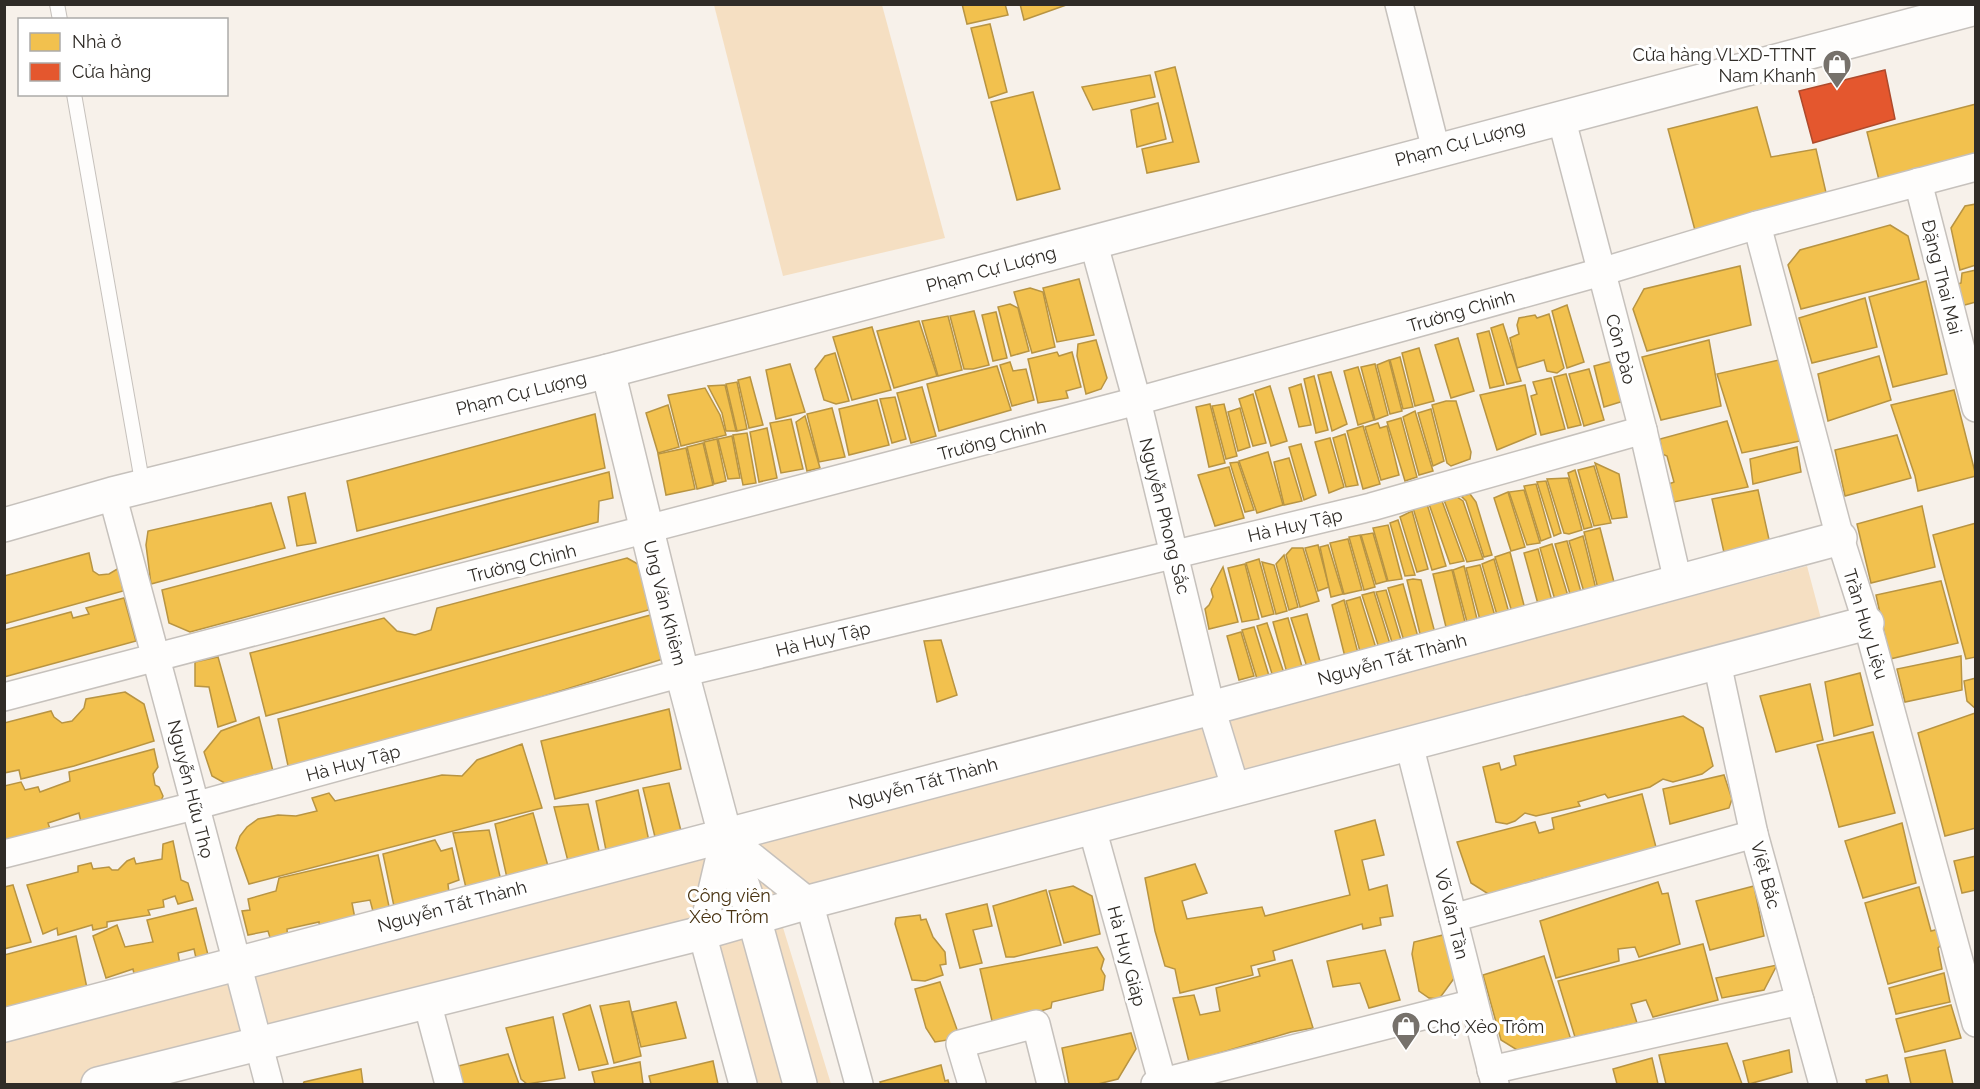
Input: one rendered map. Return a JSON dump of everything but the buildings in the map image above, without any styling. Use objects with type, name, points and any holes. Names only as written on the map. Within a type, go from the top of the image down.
[{"type":"street","points":[[1399,4],[1436,150]]},
{"type":"street","name":"Phạm Cự Lượng","points":[[4,525],[127,491],[608,371],[1976,8]]},
{"type":"street","name":"Côn Đảo","points":[[1561,117],[1643,430],[1678,582]]},
{"type":"street","name":"Trường Chinh","points":[[4,698],[1137,401],[1601,272],[1757,225],[1976,167]]},
{"type":"street","name":"Đặng Thai Mai","points":[[1918,182],[1976,408]]},
{"type":"street","name":"Trần Huy Liệu","points":[[1757,225],[1840,538],[1867,623],[1976,1023]]},
{"type":"street","name":"Nguyễn Phong Sắc","points":[[1093,241],[1137,401],[1211,708],[1236,790]]},
{"type":"street","name":"Ung Văn Khiêm","points":[[608,371],[682,674],[725,835],[754,918],[800,1084]]},
{"type":"street","name":"Hà Huy Tập","points":[[4,854],[194,806],[682,674],[1371,507],[1643,430]]},
{"type":"street","name":"Nguyễn Hữu Thọ","points":[[127,491],[157,657],[194,806],[269,1084]]},
{"type":"street","name":"Nguyễn Tất Thành","points":[[4,1025],[1211,708],[1840,538]]},
{"type":"street","points":[[100,1084],[702,933],[809,902],[1867,623]]},
{"type":"street","name":"Việt Bắc","points":[[1717,663],[1754,834],[1824,1084]]},
{"type":"street","name":"Võ Văn Tần","points":[[1409,744],[1493,1077]]},
{"type":"street","name":"Hà Huy Giáp","points":[[1092,828],[1160,1084]]},
{"type":"street","points":[[1453,918],[1754,834]]},
{"type":"street","points":[[725,835],[809,902],[859,1084]]},
{"type":"street","name":"Ung Văn Khiêm","points":[[725,835],[702,933],[743,1084]]},
{"type":"street","points":[[1493,1077],[1800,1001]]},
{"type":"street","points":[[427,1002],[449,1084]]},
{"type":"street","points":[[1160,1084],[1474,1003]]},
{"type":"street","points":[[972,1084],[960,1044],[1036,1024],[1051,1084]]},
{"type":"lane","points":[[74,96],[127,491]]},
{"type":"green space","points":[[714,5],[882,5],[945,238],[783,276]]},
{"type":"green space","name":"Công viên Xẻo Trôm","points":[[1807,566],[1828,645],[781,921],[831,1084],[735,1084],[690,944],[157,1084],[5,1084],[5,1040]]},
{"type":"place","name":"Cửa hàng VLXD-TTNT Nam Khanh","points":[[1837,90]]},
{"type":"place","name":"Chợ Xẻo Trôm","points":[[1406,1052]]}]
